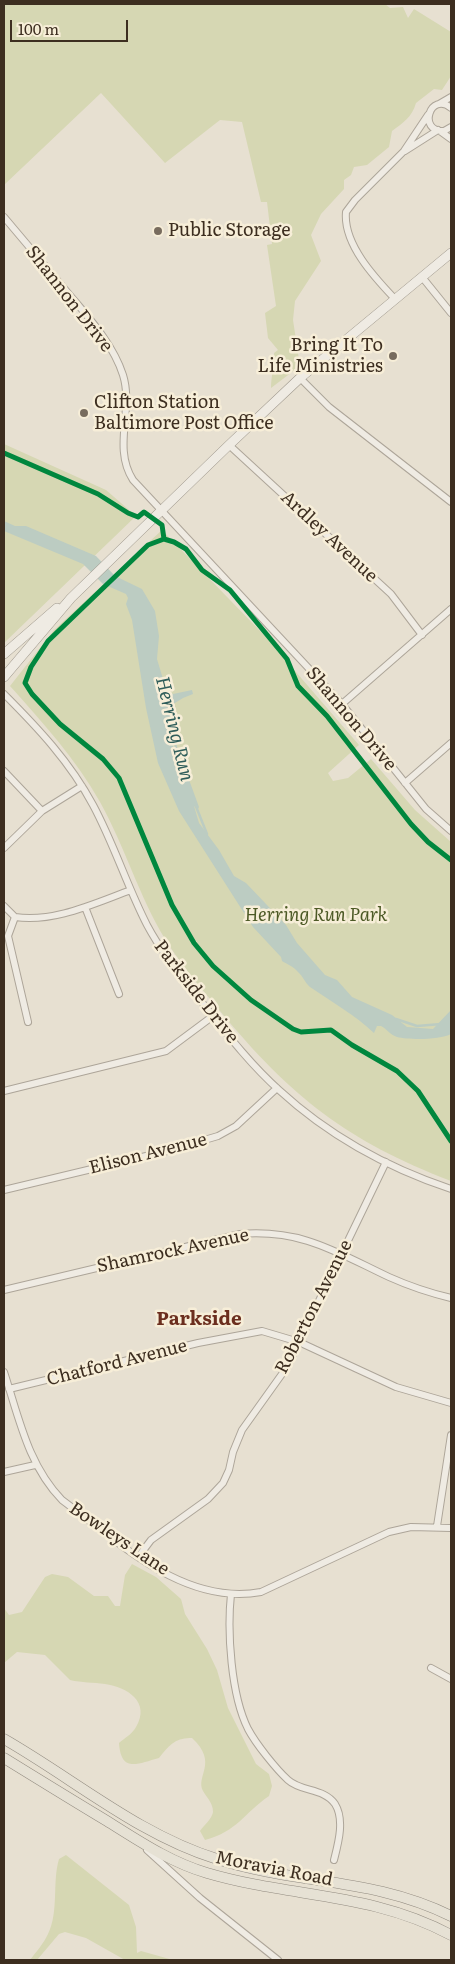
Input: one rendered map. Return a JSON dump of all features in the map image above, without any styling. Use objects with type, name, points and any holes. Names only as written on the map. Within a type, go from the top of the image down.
[{"type":"main road","points":[[4,677],[71,598],[229,444],[300,378],[451,253]]},
{"type":"main road","points":[[4,654],[46,616],[71,598]]},
{"type":"main road","name":"Moravia Road","points":[[4,1739],[138,1822],[183,1847],[250,1868],[398,1894],[451,1916]]},
{"type":"main road","name":"Moravia Road","points":[[4,1758],[164,1856],[205,1872],[270,1888],[350,1899],[392,1909],[451,1935]]},
{"type":"street","points":[[395,299],[370,273],[349,232],[346,212],[355,200],[404,151],[431,108],[451,97]]},
{"type":"street","points":[[438,104],[446,104],[451,108]]},
{"type":"street","points":[[428,115],[430,125],[451,139]]},
{"type":"street","points":[[404,151],[451,126]]},
{"type":"street","name":"Shannon Drive","points":[[4,217],[88,317],[110,348],[122,372],[126,404],[122,434],[127,470],[132,480],[342,704],[433,817],[451,831]]},
{"type":"street","points":[[422,277],[451,313]]},
{"type":"street","points":[[300,378],[329,407],[451,502]]},
{"type":"street","name":"Ardley Avenue","points":[[229,444],[391,594],[422,635]]},
{"type":"street","points":[[342,704],[451,609]]},
{"type":"street","name":"Parkside Drive","points":[[4,694],[57,750],[82,786],[111,842],[131,890],[159,946],[213,1016],[277,1088],[319,1122],[386,1162],[451,1189]]},
{"type":"street","points":[[405,783],[451,744]]},
{"type":"street","points":[[4,771],[42,811]]},
{"type":"street","points":[[4,848],[42,811],[82,786]]},
{"type":"street","points":[[4,906],[15,917],[50,916],[84,907],[131,890]]},
{"type":"street","points":[[84,907],[119,994]]},
{"type":"street","points":[[15,917],[8,936],[28,1022]]},
{"type":"street","points":[[4,1091],[166,1051],[213,1016]]},
{"type":"street","name":"Elison Avenue","points":[[4,1190],[212,1138],[236,1126],[277,1088]]},
{"type":"street","name":"Roberton Avenue","points":[[139,1556],[151,1540],[218,1490],[229,1470],[233,1452],[242,1430],[287,1367],[386,1162]]},
{"type":"street","name":"Shamrock Avenue","points":[[4,1290],[240,1234],[278,1233],[342,1252],[390,1278],[451,1298]]},
{"type":"street","name":"Chatford Avenue","points":[[9,1389],[250,1332],[268,1332],[299,1342],[396,1387],[451,1403]]},
{"type":"street","name":"Bowleys Lane","points":[[4,1372],[35,1465],[42,1477],[62,1500],[147,1562],[197,1588],[231,1594],[250,1594],[271,1588],[389,1532],[411,1526],[451,1528]]},
{"type":"street","points":[[437,1526],[451,1435]]},
{"type":"street","points":[[4,1472],[35,1465]]},
{"type":"street","points":[[231,1594],[228,1624],[230,1642],[238,1697],[246,1724],[287,1779],[293,1784],[324,1795],[334,1804],[339,1825],[334,1860]]},
{"type":"street","points":[[431,1668],[451,1679]]},
{"type":"street","points":[[136,1839],[200,1898],[278,1960]]},
{"type":"green space","points":[[4,4],[385,4],[390,8],[403,7],[408,18],[414,9],[451,32],[451,76],[442,90],[434,89],[416,103],[410,116],[392,131],[389,147],[367,165],[354,167],[351,175],[344,180],[344,189],[321,214],[311,235],[321,261],[295,301],[293,320],[300,366],[271,388],[274,353],[278,350],[268,338],[265,313],[276,306],[267,245],[272,244],[267,202],[261,202],[242,122],[220,120],[165,163],[101,93],[4,185]]},
{"type":"green space","points":[[4,444],[106,490],[136,516],[4,643]]},
{"type":"green space","name":"Herring Run Park","points":[[162,530],[264,635],[359,745],[328,773],[333,781],[348,778],[371,759],[415,810],[451,842],[451,1181],[381,1150],[323,1113],[271,1068],[246,1041],[191,976],[165,939],[147,906],[109,819],[91,786],[58,742],[10,686],[54,630]]},
{"type":"green space","points":[[132,1564],[156,1577],[181,1599],[185,1614],[207,1649],[217,1670],[228,1708],[256,1764],[269,1774],[272,1786],[269,1796],[233,1827],[205,1840],[200,1831],[211,1817],[213,1809],[201,1785],[205,1768],[204,1755],[192,1738],[181,1739],[173,1743],[159,1758],[137,1764],[127,1763],[120,1753],[119,1743],[135,1729],[141,1710],[139,1703],[128,1692],[121,1688],[101,1683],[70,1680],[45,1655],[17,1652],[4,1663],[4,1608],[9,1615],[22,1612],[45,1577],[52,1574],[68,1577],[94,1596],[108,1596],[115,1606],[120,1606],[125,1575]]},
{"type":"green space","points":[[66,1855],[129,1905],[136,1927],[137,1953],[141,1951],[173,1960],[125,1960],[86,1938],[65,1932],[59,1934],[37,1960],[30,1960],[48,1934],[53,1916],[59,1859]]},
{"type":"shaded area","name":"Herring Run","points":[[4,521],[15,526],[26,526],[96,556],[115,576],[142,589],[155,611],[159,636],[157,659],[166,689],[173,694],[192,690],[193,694],[170,706],[168,737],[184,766],[199,807],[198,809],[194,806],[199,823],[219,850],[234,876],[246,883],[286,925],[297,943],[325,975],[337,980],[352,997],[392,1015],[407,1027],[433,1029],[451,1010],[451,1034],[432,1038],[402,1038],[394,1036],[381,1026],[377,1026],[374,1033],[351,1014],[310,987],[296,970],[282,961],[281,957],[253,927],[179,811],[158,763],[146,708],[132,620],[126,604],[128,598],[126,594],[103,584],[83,564],[4,531]]},
{"type":"waterway","name":"Herring Run","points":[[170,715],[178,759]]},
{"type":"waterway","name":"Herring Run","points":[[195,804],[207,834]]},
{"type":"waterway","name":"Herring Run","points":[[396,1019],[417,1026],[441,1024]]},
{"type":"cycle path","points":[[4,453],[98,494],[128,513],[138,517],[144,512],[162,525],[164,539]]},
{"type":"cycle path","points":[[451,860],[428,842],[411,824],[327,716],[298,686],[287,659],[230,590],[202,570],[186,549],[174,542],[164,539],[148,545],[48,641],[31,667],[25,683],[32,694],[60,724],[103,759],[119,778],[172,905],[194,943],[213,966],[251,1000],[293,1029],[301,1032],[331,1030],[352,1045],[397,1071],[418,1091],[451,1141]]},
{"type":"place","name":"Public Storage","points":[[158,231]]},
{"type":"place","name":"Bring It To Life Ministries","points":[[393,356]]},
{"type":"place","name":"Clifton Station Baltimore Post Office","points":[[84,413]]},
{"type":"district","name":"Parkside","points":[[199,1319]]}]
